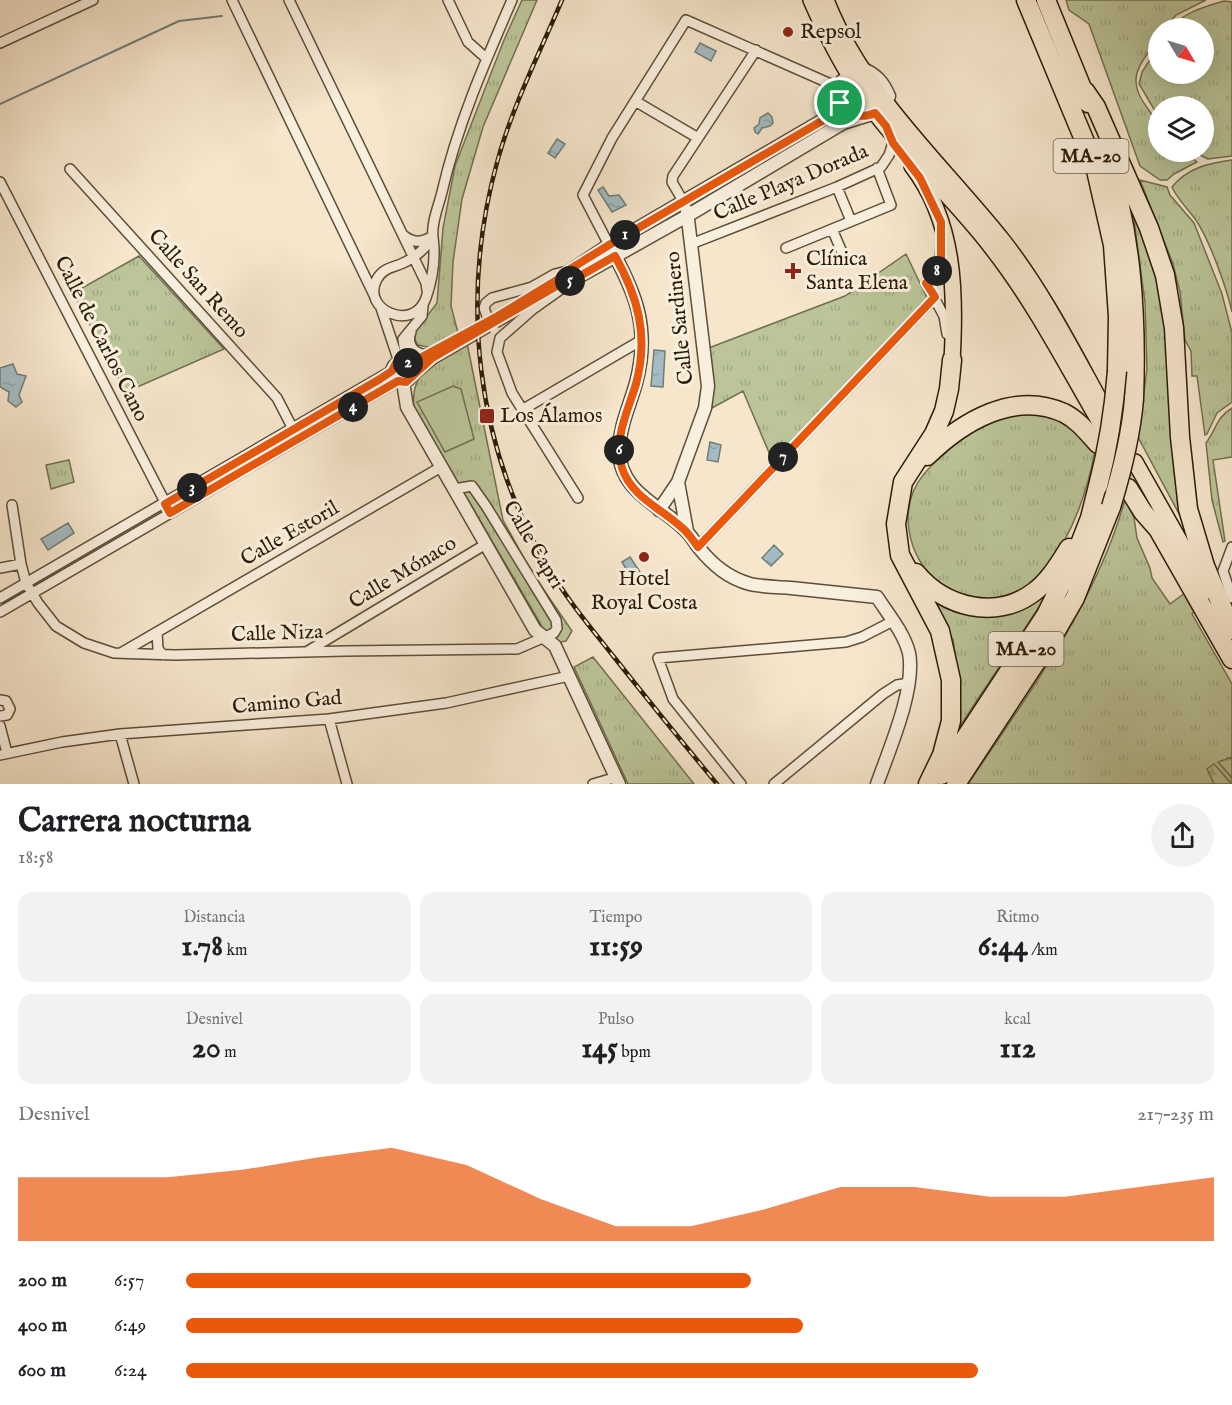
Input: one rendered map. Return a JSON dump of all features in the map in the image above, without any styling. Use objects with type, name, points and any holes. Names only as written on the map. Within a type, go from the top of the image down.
[{"type":"highway","name":"MA-20","points":[[936,784],[1046,615],[1076,554],[1090,518],[1108,451],[1114,411],[1117,371],[1117,283],[1113,245],[1095,166],[1039,8]]},
{"type":"highway","name":"MA-20","points":[[956,784],[1070,607],[1111,507],[1132,425],[1136,345],[1129,246],[1118,195],[1085,91],[1050,34]]},
{"type":"highway","points":[[1085,91],[1096,107],[1131,186],[1149,228],[1165,275],[1174,328],[1180,437],[1188,508],[1205,566],[1229,624]]},
{"type":"highway","points":[[928,784],[942,755],[951,721],[951,680],[940,631],[900,555],[896,524],[903,482],[934,434],[944,411],[950,389],[952,360]]},
{"type":"highway","points":[[900,494],[928,456],[944,441],[964,426],[1003,408],[1033,405],[1057,411],[1100,435]]},
{"type":"highway","points":[[1130,483],[1143,512],[1158,529],[1232,659]]},
{"type":"highway","points":[[899,544],[914,569],[937,593],[968,606],[985,608],[1000,606],[1018,601],[1033,593],[1046,580],[1071,546],[1083,516],[1096,494]]},
{"type":"main road","points":[[811,0],[850,74],[883,105],[936,162],[998,236],[1029,279],[1104,408]]},
{"type":"main road","points":[[826,0],[850,74]]},
{"type":"main road","points":[[883,105],[886,126],[893,143],[920,178],[941,222],[950,255],[955,314],[952,360]]},
{"type":"main road","points":[[886,126],[971,221],[1019,285],[1100,435]]},
{"type":"main road","points":[[1135,462],[1229,624]]},
{"type":"street","points":[[0,43],[93,0]]},
{"type":"street","points":[[232,0],[379,304],[390,315],[400,317],[409,315],[423,305]]},
{"type":"street","points":[[289,0],[427,290]]},
{"type":"street","points":[[448,0],[468,42],[487,59]]},
{"type":"street","points":[[402,264],[428,245],[433,236],[452,152],[512,0]]},
{"type":"street","points":[[850,74],[756,50],[686,20],[612,138],[584,195],[634,292],[640,319],[641,360],[622,427],[619,450],[622,468],[631,486],[645,500],[687,531],[698,547],[728,576],[752,584],[877,597],[903,637],[909,655],[909,683],[900,720],[877,784]]},
{"type":"street","points":[[682,201],[672,182],[673,176],[756,50]]},
{"type":"street","points":[[0,598],[293,429],[432,358],[560,284],[682,201],[827,118],[838,109],[850,74]]},
{"type":"street","points":[[850,74],[853,111],[859,117]]},
{"type":"street","points":[[635,101],[698,138]]},
{"type":"street","points":[[612,250],[687,216],[843,123],[866,117],[883,105]]},
{"type":"street","points":[[838,109],[845,113],[843,123]]},
{"type":"street","name":"Calle Playa Dorada","points":[[691,244],[837,187],[881,167],[893,143]]},
{"type":"street","points":[[786,248],[891,205],[878,168]]},
{"type":"street","name":"Calle San Remo","points":[[70,169],[277,398],[293,429]]},
{"type":"street","name":"Calle de Carlos Cano","points":[[0,182],[170,513]]},
{"type":"street","points":[[837,187],[851,221]]},
{"type":"street","name":"Calle Sardinero","points":[[659,510],[678,482],[705,408],[708,386],[691,244],[687,216],[682,201]]},
{"type":"street","points":[[941,222],[941,260],[938,271],[926,283],[945,316],[952,360]]},
{"type":"street","points":[[832,229],[845,259]]},
{"type":"street","points":[[402,235],[411,241],[422,242],[433,236]]},
{"type":"street","points":[[403,371],[403,339],[422,316],[427,290],[432,281],[435,242],[433,236]]},
{"type":"street","points":[[403,371],[374,291],[376,281],[383,271],[393,265],[402,264],[413,267],[421,274]]},
{"type":"street","points":[[500,338],[487,316],[484,308],[486,303],[492,298],[532,287],[555,273],[570,276]]},
{"type":"street","points":[[570,276],[563,290],[533,309],[500,338],[497,352],[512,393],[578,498]]},
{"type":"street","points":[[0,612],[170,513],[426,356],[557,280],[570,276]]},
{"type":"street","points":[[698,547],[935,297]]},
{"type":"street","points":[[412,328],[409,337],[410,344],[415,351],[426,356]]},
{"type":"street","points":[[522,410],[640,341]]},
{"type":"street","name":"Calle Capri","points":[[403,371],[407,407],[535,630],[555,646],[618,780]]},
{"type":"street","name":"Calle Estoril","points":[[119,654],[441,467]]},
{"type":"street","points":[[678,482],[687,531]]},
{"type":"street","name":"Calle Capri","points":[[454,489],[472,486],[556,620],[557,628],[554,633],[543,637]]},
{"type":"street","name":"Calle Niza","points":[[12,505],[21,564],[26,583],[32,593],[56,626],[84,643],[119,654],[517,649],[543,637]]},
{"type":"street","name":"Calle Mónaco","points":[[307,652],[486,544]]},
{"type":"street","points":[[1232,547],[1223,571],[1232,598]]},
{"type":"street","points":[[0,568],[21,564]]},
{"type":"street","points":[[741,784],[673,699],[658,658],[846,642],[862,638],[893,621]]},
{"type":"street","points":[[157,632],[158,649],[163,655]]},
{"type":"street","name":"Calle Mónaco","points":[[340,633],[345,651]]},
{"type":"street","name":"Camino Gad","points":[[3,754],[62,742],[120,734],[329,719],[446,703],[569,676]]},
{"type":"street","points":[[774,784],[884,694],[897,685],[909,683]]},
{"type":"street","points":[[0,700],[6,701],[10,709],[7,715],[0,716]]},
{"type":"street","points":[[329,719],[347,784]]},
{"type":"street","points":[[0,726],[3,754]]},
{"type":"street","points":[[120,734],[134,784]]},
{"type":"street","points":[[593,784],[618,780]]},
{"type":"green space","points":[[522,0],[537,0],[483,127],[462,199],[453,262],[451,306],[458,333],[432,348],[418,345],[415,332],[437,303],[443,228],[455,166]]},
{"type":"green space","points":[[1066,0],[1206,0],[1173,18],[1148,18],[1148,53],[1139,67],[1136,80],[1138,92],[1148,109],[1148,162],[1197,162],[1167,180],[1160,180],[1140,166],[1089,24],[1069,10]]},
{"type":"green space","points":[[1224,1],[1232,2],[1232,156],[1214,158],[1214,96],[1148,96],[1148,99],[1139,84],[1142,72],[1148,63],[1148,84],[1214,84],[1214,18],[1182,18]]},
{"type":"green space","points":[[1232,160],[1232,312],[1218,267],[1204,234],[1172,187],[1184,175],[1192,171]]},
{"type":"green space","points":[[1140,180],[1167,187],[1170,195],[1194,223],[1222,294],[1232,333],[1232,402],[1217,413],[1205,435],[1197,376],[1192,376],[1191,351],[1185,340],[1180,292],[1173,264]]},
{"type":"green space","points":[[1133,212],[1161,276],[1185,525],[1138,437],[1147,369],[1145,303]]},
{"type":"green space","points":[[906,254],[928,300],[773,462],[743,391],[712,408],[706,349],[845,296]]},
{"type":"green space","points":[[139,256],[224,349],[126,392],[73,293]]},
{"type":"green space","points":[[467,343],[503,520],[531,571],[572,631],[566,641],[556,643],[544,630],[414,407],[416,384],[421,375],[428,367]]},
{"type":"green space","points":[[453,386],[461,389],[474,439],[445,452],[417,402]]},
{"type":"green space","points":[[1232,408],[1232,457],[1213,460],[1225,541],[1223,542],[1212,500],[1206,443],[1220,420]]},
{"type":"green space","points":[[1024,412],[1039,414],[1069,424],[1095,451],[1078,512],[1056,555],[1037,581],[1030,586],[995,598],[980,599],[962,596],[945,588],[932,577],[913,546],[909,528],[909,510],[913,492],[929,468],[960,441],[989,423]]},
{"type":"green space","points":[[69,460],[74,482],[51,489],[46,465]]},
{"type":"green space","points":[[1125,499],[1134,518],[1137,538],[1152,578],[1170,604],[1185,593],[1196,610],[1192,614],[1232,684],[1232,784],[968,784],[1036,683],[1079,611],[1113,537]]},
{"type":"green space","points":[[1046,591],[1047,595],[952,738],[958,671],[953,640],[930,595],[952,608]]},
{"type":"green space","points":[[593,657],[694,784],[628,784],[574,667]]},
{"type":"green space","points":[[1232,757],[1232,778],[1218,762]]},
{"type":"green space","points":[[1214,764],[1232,784],[1214,784],[1207,769]]},
{"type":"water","points":[[700,43],[716,51],[711,61],[695,52]]},
{"type":"water","points":[[768,113],[773,123],[762,128],[758,134],[754,128],[759,124],[760,118]]},
{"type":"water","points":[[557,139],[565,144],[555,158],[548,153]]},
{"type":"water","points":[[603,187],[609,196],[619,195],[626,205],[612,212],[598,190]]},
{"type":"water","points":[[654,350],[665,351],[663,387],[651,386]]},
{"type":"water","points":[[13,364],[17,374],[26,376],[19,395],[22,402],[16,407],[8,401],[9,392],[0,387],[0,368]]},
{"type":"water","points":[[710,442],[721,445],[718,462],[707,460]]},
{"type":"water","points":[[68,523],[74,533],[48,550],[41,539]]},
{"type":"water","points":[[774,545],[783,554],[771,566],[762,558]]},
{"type":"water","points":[[630,557],[644,578],[635,584],[622,562]]},
{"type":"waterway","points":[[0,104],[179,21],[222,16]]},
{"type":"tunnel","points":[[1106,434],[1131,478]]},
{"type":"railway","points":[[562,0],[511,119],[498,159],[486,211],[479,264],[478,317],[481,370],[490,422],[505,473],[525,523],[550,570],[572,604],[717,784]]},
{"type":"place","name":"Repsol","points":[[788,32]]},
{"type":"place","name":"Clínica Santa Elena","points":[[793,271]]},
{"type":"place","name":"Los Álamos","points":[[487,416]]},
{"type":"place","name":"Hotel Royal Costa","points":[[644,557]]},
{"type":"route","points":[[844,95],[847,103],[859,117],[875,113],[886,126],[893,143],[920,178],[941,222],[941,260],[938,271],[926,283],[935,297],[698,547],[687,531],[645,500],[631,486],[622,468],[619,450],[622,427],[641,360],[640,319],[634,292],[615,256],[573,280],[560,284],[432,358],[406,382],[398,381],[170,513],[165,504],[380,379],[392,371],[396,363],[403,361],[409,364],[498,316],[682,201],[827,118],[838,109],[840,103],[844,95]]}]
